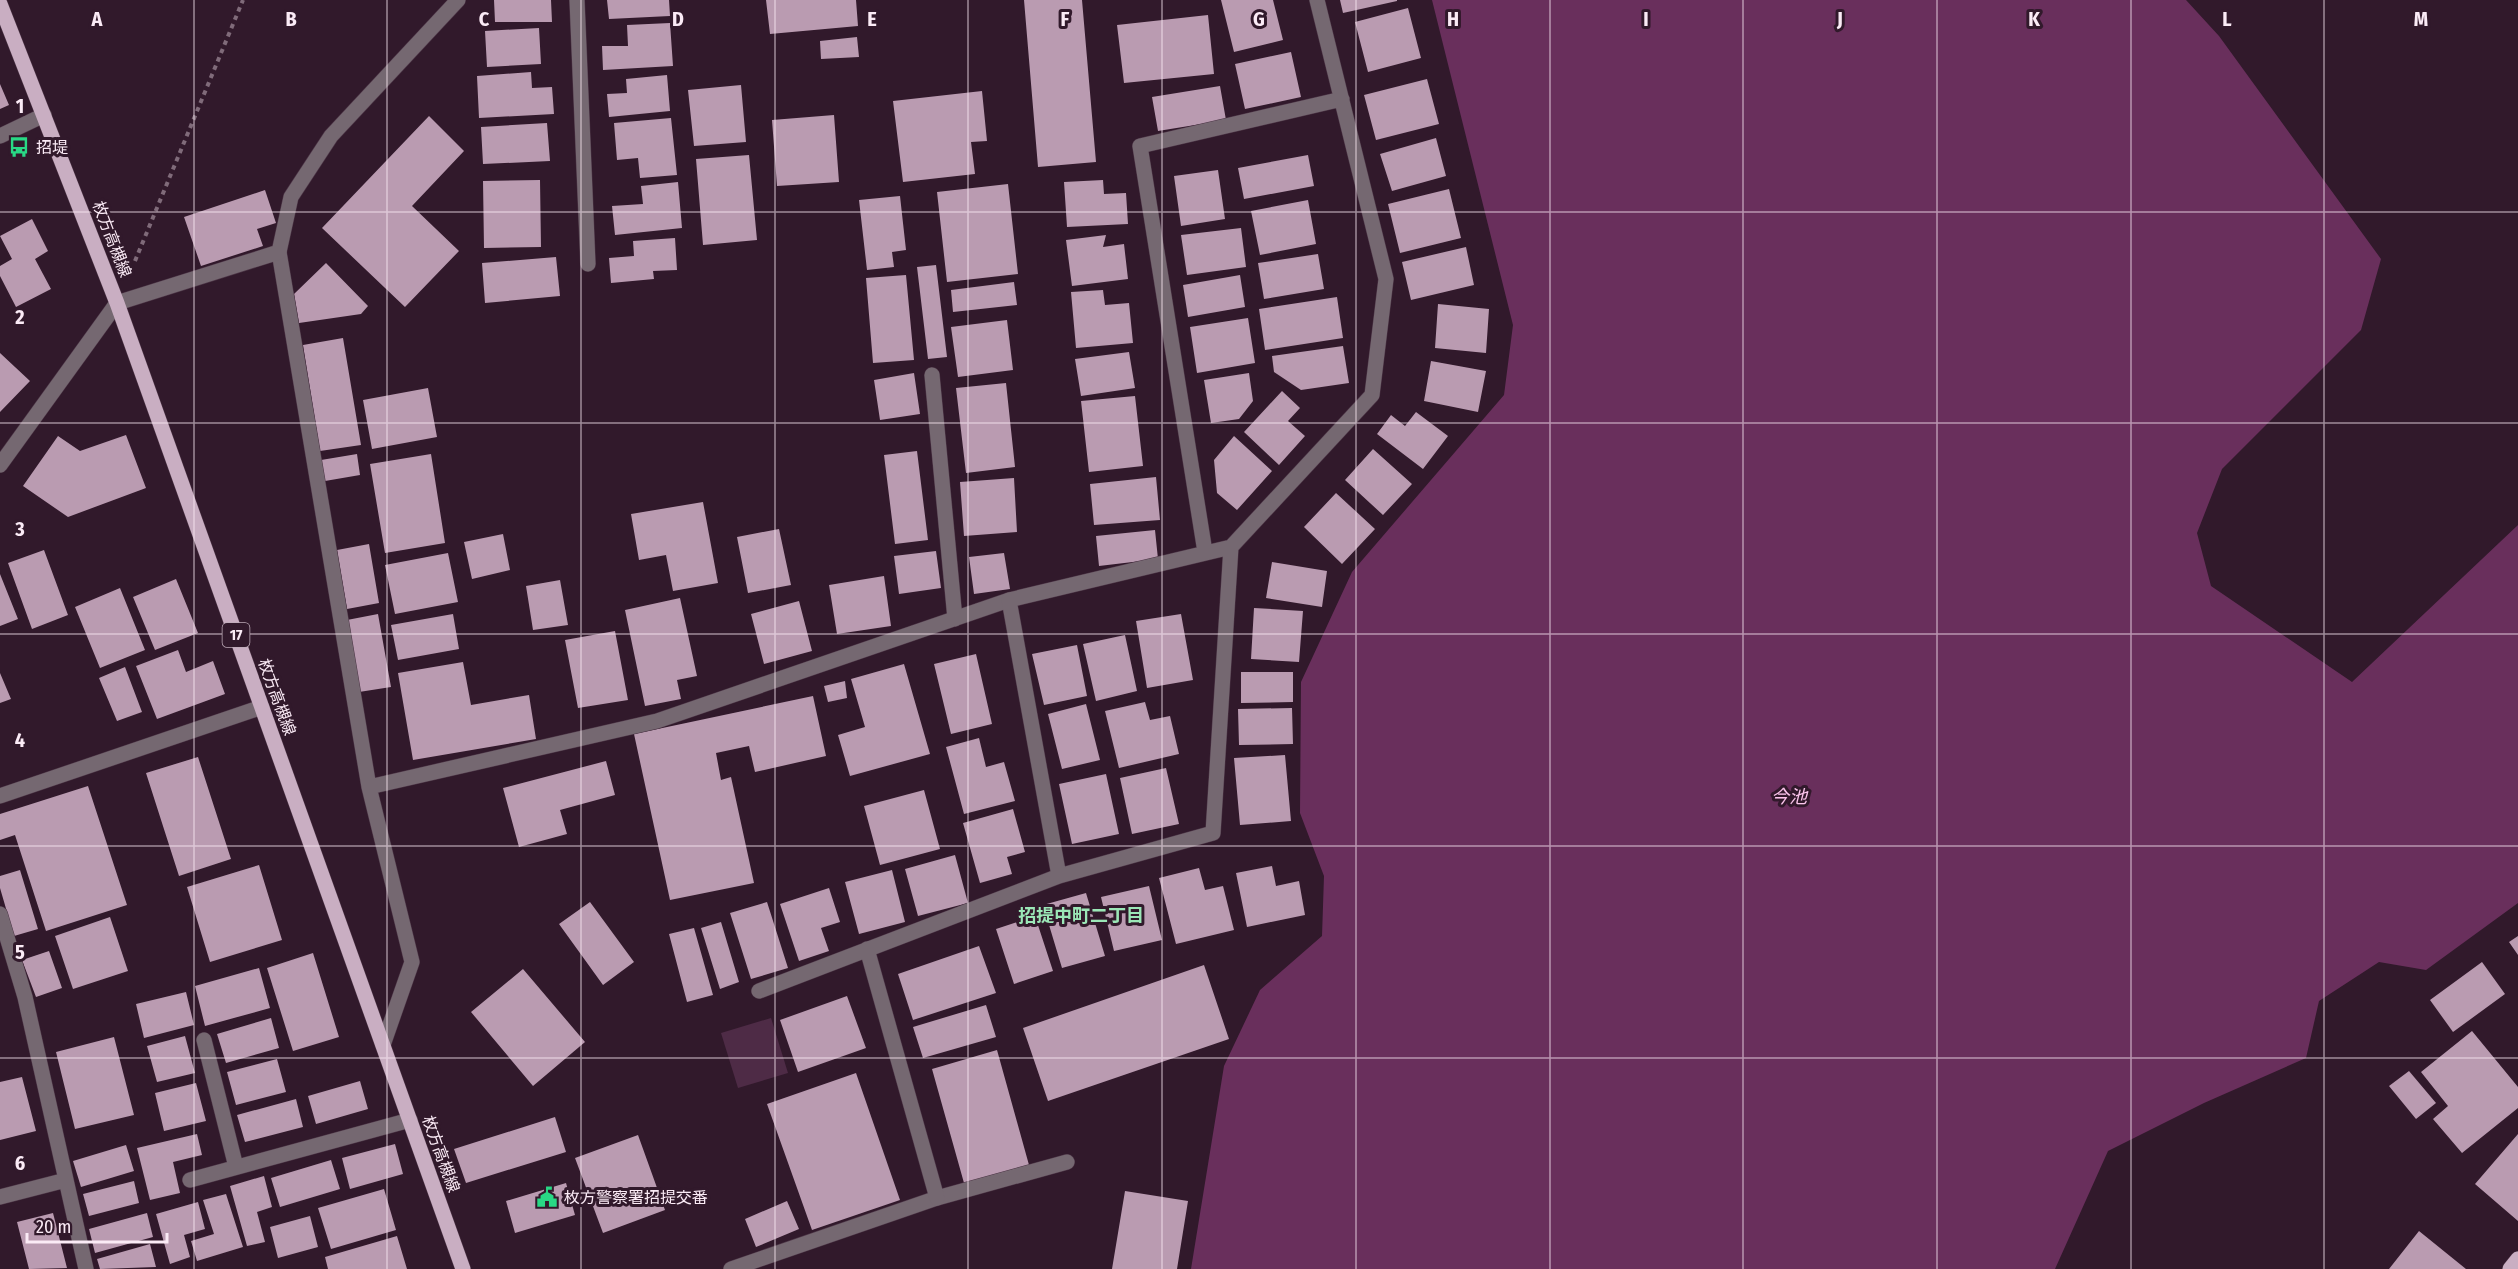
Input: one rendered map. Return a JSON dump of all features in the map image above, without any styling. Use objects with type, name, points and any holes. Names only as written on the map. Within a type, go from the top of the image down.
[{"type":"main road","name":"枚方高槻線","points":[[0,4],[117,303],[463,1269]]},
{"type":"main road","points":[[2510,1269],[2518,1258]]},
{"type":"street","points":[[383,1045],[412,962],[369,787],[279,252],[291,197],[331,136],[458,0]]},
{"type":"street","points":[[577,0],[588,264]]},
{"type":"street","points":[[369,787],[657,721],[1009,600],[1231,547],[1372,395],[1386,279],[1317,0]]},
{"type":"street","points":[[1205,552],[1140,146],[1342,99]]},
{"type":"street","points":[[0,136],[44,115]]},
{"type":"street","points":[[0,465],[117,303],[279,252]]},
{"type":"street","points":[[933,375],[955,619]]},
{"type":"street","points":[[759,991],[1059,876],[1214,833],[1231,547]]},
{"type":"street","points":[[1009,600],[1059,876]]},
{"type":"street","points":[[0,796],[262,707]]},
{"type":"street","points":[[0,914],[25,997],[86,1269]]},
{"type":"street","points":[[867,950],[937,1198]]},
{"type":"street","points":[[204,1040],[236,1167]]},
{"type":"street","points":[[190,1180],[410,1120]]},
{"type":"street","points":[[731,1269],[937,1198],[1067,1162]]},
{"type":"street","points":[[0,1197],[66,1180]]},
{"type":"path","points":[[117,303],[243,0]]},
{"type":"shaded area","points":[[771,1018],[788,1073],[738,1088],[721,1033]]},
{"type":"water","name":"今池","points":[[1432,0],[2186,0],[2219,36],[2381,259],[2361,330],[2222,469],[2197,533],[2211,586],[2352,682],[2518,525],[2518,903],[2426,970],[2379,962],[2319,1001],[2306,1058],[2204,1103],[2108,1151],[2055,1269],[1191,1269],[1224,1066],[1260,990],[1322,936],[1324,876],[1300,813],[1301,682],[1352,572],[1504,395],[1513,325]]},
{"type":"building","points":[[494,0],[551,0],[552,22],[495,22]]},
{"type":"building","points":[[607,0],[669,0],[670,16],[609,19]]},
{"type":"building","points":[[766,0],[856,0],[858,26],[770,34]]},
{"type":"building","points":[[1024,0],[1082,0],[1096,162],[1038,167]]},
{"type":"building","points":[[1221,0],[1273,0],[1283,40],[1234,52]]},
{"type":"building","points":[[1340,0],[1397,0],[1397,1],[1343,13]]},
{"type":"building","points":[[1408,8],[1421,58],[1368,72],[1355,22]]},
{"type":"building","points":[[1208,15],[1214,74],[1124,83],[1117,25]]},
{"type":"building","points":[[670,23],[673,66],[603,70],[602,46],[628,46],[627,25]]},
{"type":"building","points":[[539,28],[541,64],[487,67],[485,31]]},
{"type":"building","points":[[857,37],[859,57],[821,59],[820,41]]},
{"type":"building","points":[[1291,52],[1301,97],[1245,109],[1235,64]]},
{"type":"building","points":[[531,72],[532,88],[552,87],[554,114],[479,118],[477,76]]},
{"type":"building","points":[[667,75],[670,111],[609,117],[607,94],[627,93],[626,79]]},
{"type":"building","points":[[1427,79],[1439,124],[1376,140],[1364,95]]},
{"type":"building","points":[[0,84],[9,105],[0,109]]},
{"type":"building","points":[[741,85],[746,142],[694,146],[688,90]]},
{"type":"building","points":[[1220,86],[1226,120],[1158,131],[1152,97]]},
{"type":"building","points":[[982,91],[987,141],[971,142],[975,174],[903,182],[893,101]]},
{"type":"building","points":[[834,115],[839,182],[777,186],[772,120]]},
{"type":"building","points":[[429,116],[464,151],[412,206],[459,251],[405,307],[322,228]]},
{"type":"building","points":[[671,118],[677,175],[640,178],[638,158],[617,160],[614,123]]},
{"type":"building","points":[[547,123],[550,161],[483,164],[481,127]]},
{"type":"building","points":[[1436,138],[1446,176],[1392,191],[1380,154]]},
{"type":"building","points":[[749,155],[757,240],[703,245],[696,159]]},
{"type":"building","points":[[1308,155],[1314,186],[1244,199],[1238,168]]},
{"type":"building","points":[[1218,170],[1225,219],[1181,226],[1174,176]]},
{"type":"building","points":[[540,180],[541,247],[484,248],[483,181]]},
{"type":"building","points":[[1103,180],[1104,194],[1126,193],[1128,224],[1067,227],[1064,182]]},
{"type":"building","points":[[678,182],[682,228],[615,235],[612,206],[643,204],[641,186]]},
{"type":"building","points":[[1008,184],[1018,274],[947,282],[937,192]]},
{"type":"building","points":[[1449,189],[1461,238],[1400,253],[1388,204]]},
{"type":"building","points":[[265,190],[276,223],[257,229],[263,246],[201,266],[184,217]]},
{"type":"building","points":[[900,196],[906,250],[892,252],[894,267],[867,270],[859,200]]},
{"type":"building","points":[[1308,200],[1316,244],[1260,255],[1251,211]]},
{"type":"building","points":[[32,219],[48,251],[35,259],[51,289],[16,307],[0,276],[0,266],[12,259],[0,236]]},
{"type":"building","points":[[1241,228],[1246,267],[1187,275],[1181,235]]},
{"type":"building","points":[[1106,235],[1103,247],[1124,244],[1128,279],[1072,286],[1066,240]]},
{"type":"building","points":[[675,238],[677,270],[653,271],[654,279],[611,283],[609,258],[634,256],[633,241]]},
{"type":"building","points":[[1466,247],[1474,285],[1411,300],[1402,262]]},
{"type":"building","points":[[1318,254],[1324,289],[1264,299],[1258,263]]},
{"type":"building","points":[[556,257],[560,296],[485,303],[482,263]]},
{"type":"building","points":[[326,263],[368,306],[361,314],[299,323],[294,294]]},
{"type":"building","points":[[936,265],[947,357],[928,359],[917,267]]},
{"type":"building","points":[[906,275],[914,360],[873,363],[866,278]]},
{"type":"building","points":[[1240,275],[1245,307],[1188,317],[1183,285]]},
{"type":"building","points":[[1014,282],[1017,305],[953,312],[951,290]]},
{"type":"building","points":[[1103,290],[1105,305],[1129,303],[1133,343],[1076,348],[1071,292]]},
{"type":"building","points":[[1337,297],[1343,338],[1265,350],[1259,309]]},
{"type":"building","points":[[1438,304],[1489,309],[1486,353],[1435,348]]},
{"type":"building","points":[[1248,318],[1255,363],[1197,373],[1190,327]]},
{"type":"building","points":[[1007,320],[1013,370],[958,377],[951,327]]},
{"type":"building","points":[[343,338],[361,445],[320,451],[303,345]]},
{"type":"building","points":[[1343,346],[1349,383],[1301,390],[1274,372],[1272,356]]},
{"type":"building","points":[[1129,352],[1135,388],[1081,396],[1075,359]]},
{"type":"building","points":[[0,353],[30,381],[0,412]]},
{"type":"building","points":[[1431,361],[1486,371],[1478,412],[1424,401]]},
{"type":"building","points":[[914,373],[920,414],[880,420],[874,380]]},
{"type":"building","points":[[1249,373],[1253,401],[1239,419],[1211,423],[1204,380]]},
{"type":"building","points":[[1006,383],[1015,467],[966,473],[956,388]]},
{"type":"building","points":[[428,388],[437,437],[372,449],[363,400]]},
{"type":"building","points":[[1282,391],[1300,408],[1288,421],[1305,436],[1279,465],[1244,432]]},
{"type":"building","points":[[1135,396],[1143,466],[1089,472],[1081,401]]},
{"type":"building","points":[[1416,412],[1448,436],[1423,469],[1377,434],[1391,415],[1405,426]]},
{"type":"building","points":[[126,435],[146,488],[68,517],[23,486],[58,436],[80,451]]},
{"type":"building","points":[[1234,436],[1272,471],[1237,510],[1217,493],[1214,460]]},
{"type":"building","points":[[1373,449],[1412,484],[1383,515],[1345,480]]},
{"type":"building","points":[[917,451],[928,540],[895,544],[884,455]]},
{"type":"building","points":[[357,454],[360,475],[325,481],[321,460]]},
{"type":"building","points":[[431,454],[445,543],[385,553],[370,464]]},
{"type":"building","points":[[1156,477],[1160,520],[1094,525],[1090,484]]},
{"type":"building","points":[[1014,478],[1017,532],[964,536],[960,482]]},
{"type":"building","points":[[1336,493],[1375,529],[1342,564],[1304,527]]},
{"type":"building","points":[[703,502],[718,583],[673,591],[666,555],[639,560],[631,514]]},
{"type":"building","points":[[779,529],[791,585],[748,593],[737,537]]},
{"type":"building","points":[[1155,530],[1158,559],[1099,566],[1096,536]]},
{"type":"building","points":[[503,534],[510,570],[472,579],[464,542]]},
{"type":"building","points":[[369,544],[379,603],[347,609],[337,550]]},
{"type":"building","points":[[44,550],[68,615],[32,629],[8,563]]},
{"type":"building","points":[[936,551],[941,588],[899,594],[894,556]]},
{"type":"building","points":[[448,553],[458,602],[395,614],[385,565]]},
{"type":"building","points":[[1004,553],[1010,589],[974,594],[969,557]]},
{"type":"building","points":[[1272,562],[1327,571],[1322,607],[1266,598]]},
{"type":"building","points":[[0,574],[18,619],[0,626]]},
{"type":"building","points":[[884,576],[891,626],[837,634],[829,585]]},
{"type":"building","points":[[176,579],[198,633],[155,650],[133,597]]},
{"type":"building","points":[[560,580],[568,625],[533,630],[526,586]]},
{"type":"building","points":[[120,588],[145,650],[100,668],[75,607]]},
{"type":"building","points":[[680,598],[697,676],[677,680],[681,699],[645,706],[625,610]]},
{"type":"building","points":[[799,601],[812,651],[764,664],[751,614]]},
{"type":"building","points":[[1254,608],[1303,611],[1299,662],[1251,659]]},
{"type":"building","points":[[378,614],[391,687],[359,692],[347,620]]},
{"type":"building","points":[[453,614],[459,649],[398,660],[391,625]]},
{"type":"building","points":[[1181,614],[1193,680],[1147,688],[1136,621]]},
{"type":"building","points":[[615,631],[628,700],[578,708],[565,640]]},
{"type":"building","points":[[1125,635],[1137,691],[1096,701],[1083,644]]},
{"type":"building","points":[[1077,645],[1087,696],[1044,705],[1032,654]]},
{"type":"building","points":[[178,650],[186,672],[213,661],[225,694],[157,719],[136,666]]},
{"type":"building","points":[[976,654],[992,724],[951,734],[934,664]]},
{"type":"building","points":[[463,662],[471,705],[529,695],[536,739],[413,760],[398,673]]},
{"type":"building","points":[[904,664],[930,754],[850,776],[838,735],[865,727],[851,679]]},
{"type":"building","points":[[125,667],[142,712],[117,721],[99,678]]},
{"type":"building","points":[[1241,672],[1293,672],[1293,702],[1241,703]]},
{"type":"building","points":[[0,673],[11,699],[0,703]]},
{"type":"building","points":[[845,681],[847,698],[828,702],[824,686]]},
{"type":"building","points":[[813,696],[826,756],[755,772],[749,746],[716,753],[721,780],[731,777],[754,883],[670,900],[634,734]]},
{"type":"building","points":[[1145,702],[1150,720],[1170,716],[1179,754],[1119,768],[1105,711]]},
{"type":"building","points":[[1086,704],[1100,760],[1062,769],[1048,714]]},
{"type":"building","points":[[1292,708],[1293,744],[1239,745],[1238,709]]},
{"type":"building","points":[[979,738],[986,767],[1004,762],[1015,801],[964,814],[946,747]]},
{"type":"building","points":[[1285,755],[1291,821],[1240,825],[1234,758]]},
{"type":"building","points":[[198,757],[231,859],[179,876],[146,773]]},
{"type":"building","points":[[606,761],[615,795],[560,810],[567,834],[519,847],[503,788]]},
{"type":"building","points":[[1166,768],[1179,824],[1132,834],[1120,778]]},
{"type":"building","points":[[1106,774],[1119,834],[1072,844],[1059,784]]},
{"type":"building","points":[[88,786],[127,905],[46,931],[15,835],[0,840],[0,814]]},
{"type":"building","points":[[924,790],[940,849],[880,865],[864,806]]},
{"type":"building","points":[[1013,809],[1025,852],[1007,857],[1012,874],[980,883],[963,823]]},
{"type":"building","points":[[955,855],[968,903],[918,916],[905,869]]},
{"type":"building","points":[[259,865],[282,940],[210,962],[187,887]]},
{"type":"building","points":[[1272,866],[1276,886],[1299,881],[1305,915],[1247,927],[1236,873]]},
{"type":"building","points":[[1199,868],[1205,890],[1223,886],[1234,930],[1176,944],[1159,878]]},
{"type":"building","points":[[20,870],[38,929],[14,936],[0,888],[0,876]]},
{"type":"building","points":[[892,870],[905,922],[859,934],[845,882]]},
{"type":"building","points":[[1149,886],[1162,940],[1114,951],[1101,897]]},
{"type":"building","points":[[829,888],[840,922],[821,928],[829,951],[799,961],[780,904]]},
{"type":"building","points":[[1086,893],[1105,956],[1062,968],[1043,905]]},
{"type":"building","points":[[590,902],[634,962],[603,985],[559,924]]},
{"type":"building","points":[[767,902],[788,968],[751,979],[730,913]]},
{"type":"building","points":[[1035,916],[1053,971],[1014,984],[996,929]]},
{"type":"building","points":[[110,917],[128,971],[73,989],[55,936]]},
{"type":"building","points":[[721,922],[739,982],[720,989],[701,928]]},
{"type":"building","points":[[694,928],[713,995],[687,1002],[669,934]]},
{"type":"building","points":[[2518,936],[2518,955],[2509,942]]},
{"type":"building","points":[[979,946],[996,993],[913,1020],[898,974]]},
{"type":"building","points":[[49,951],[62,988],[36,997],[22,960]]},
{"type":"building","points":[[313,953],[339,1037],[293,1051],[267,968]]},
{"type":"building","points":[[2482,962],[2505,994],[2453,1032],[2430,1000]]},
{"type":"building","points":[[1204,965],[1229,1039],[1048,1101],[1023,1028]]},
{"type":"building","points":[[259,968],[270,1008],[205,1026],[195,986]]},
{"type":"building","points":[[523,969],[585,1042],[533,1086],[471,1012]]},
{"type":"building","points":[[186,992],[194,1025],[144,1038],[136,1004]]},
{"type":"building","points":[[847,996],[866,1048],[798,1072],[780,1020]]},
{"type":"building","points":[[986,1005],[996,1037],[923,1058],[913,1027]]},
{"type":"building","points":[[271,1018],[279,1048],[226,1063],[217,1034]]},
{"type":"building","points":[[2472,1031],[2518,1087],[2518,1108],[2462,1153],[2433,1119],[2448,1106],[2421,1072]]},
{"type":"building","points":[[185,1036],[195,1073],[157,1082],[147,1046]]},
{"type":"building","points":[[114,1037],[134,1115],[75,1129],[56,1052]]},
{"type":"building","points":[[997,1050],[1029,1165],[964,1183],[932,1069]]},
{"type":"building","points":[[277,1059],[286,1092],[236,1105],[227,1072]]},
{"type":"building","points":[[2409,1071],[2436,1103],[2416,1119],[2389,1086]]},
{"type":"building","points":[[856,1073],[900,1200],[812,1230],[767,1104]]},
{"type":"building","points":[[22,1077],[36,1131],[0,1140],[0,1082]]},
{"type":"building","points":[[360,1081],[368,1109],[316,1124],[308,1096]]},
{"type":"building","points":[[196,1083],[206,1121],[164,1131],[155,1093]]},
{"type":"building","points":[[296,1099],[303,1127],[245,1142],[237,1115]]},
{"type":"building","points":[[555,1117],[566,1152],[466,1183],[454,1149]]},
{"type":"building","points":[[197,1134],[202,1155],[173,1162],[180,1193],[150,1200],[137,1148]]},
{"type":"building","points":[[2518,1134],[2518,1221],[2475,1184]]},
{"type":"building","points":[[638,1135],[665,1210],[603,1233],[575,1158]]},
{"type":"building","points":[[395,1144],[403,1174],[350,1189],[342,1158]]},
{"type":"building","points":[[126,1145],[134,1171],[81,1187],[73,1161]]},
{"type":"building","points":[[331,1160],[340,1189],[280,1207],[271,1178]]},
{"type":"building","points":[[264,1176],[272,1207],[257,1212],[265,1242],[247,1246],[230,1186]]},
{"type":"building","points":[[134,1181],[139,1203],[89,1216],[83,1194]]},
{"type":"building","points":[[566,1183],[575,1215],[515,1233],[506,1201]]},
{"type":"building","points":[[384,1189],[396,1230],[331,1249],[318,1208]]},
{"type":"building","points":[[1125,1191],[1188,1201],[1177,1269],[1112,1269]]},
{"type":"building","points":[[226,1194],[243,1247],[197,1261],[191,1241],[214,1234],[203,1200]]},
{"type":"building","points":[[787,1201],[799,1229],[756,1247],[745,1219]]},
{"type":"building","points":[[198,1202],[205,1229],[184,1235],[190,1257],[170,1264],[156,1214]]},
{"type":"building","points":[[53,1213],[67,1268],[29,1269],[17,1222]]},
{"type":"building","points":[[147,1213],[153,1237],[95,1253],[89,1229]]},
{"type":"building","points":[[310,1216],[318,1247],[278,1258],[270,1227]]},
{"type":"building","points":[[2419,1231],[2466,1269],[2389,1269]]},
{"type":"building","points":[[397,1236],[407,1269],[328,1269],[325,1257]]},
{"type":"building","points":[[150,1244],[156,1267],[100,1269],[97,1259]]},
{"type":"place","name":"招堤","points":[[19,147]]},
{"type":"place","name":"枚方警察署招提交番","points":[[547,1197]]},
{"type":"district","name":"招提中町二丁目","points":[[1081,916]]}]
